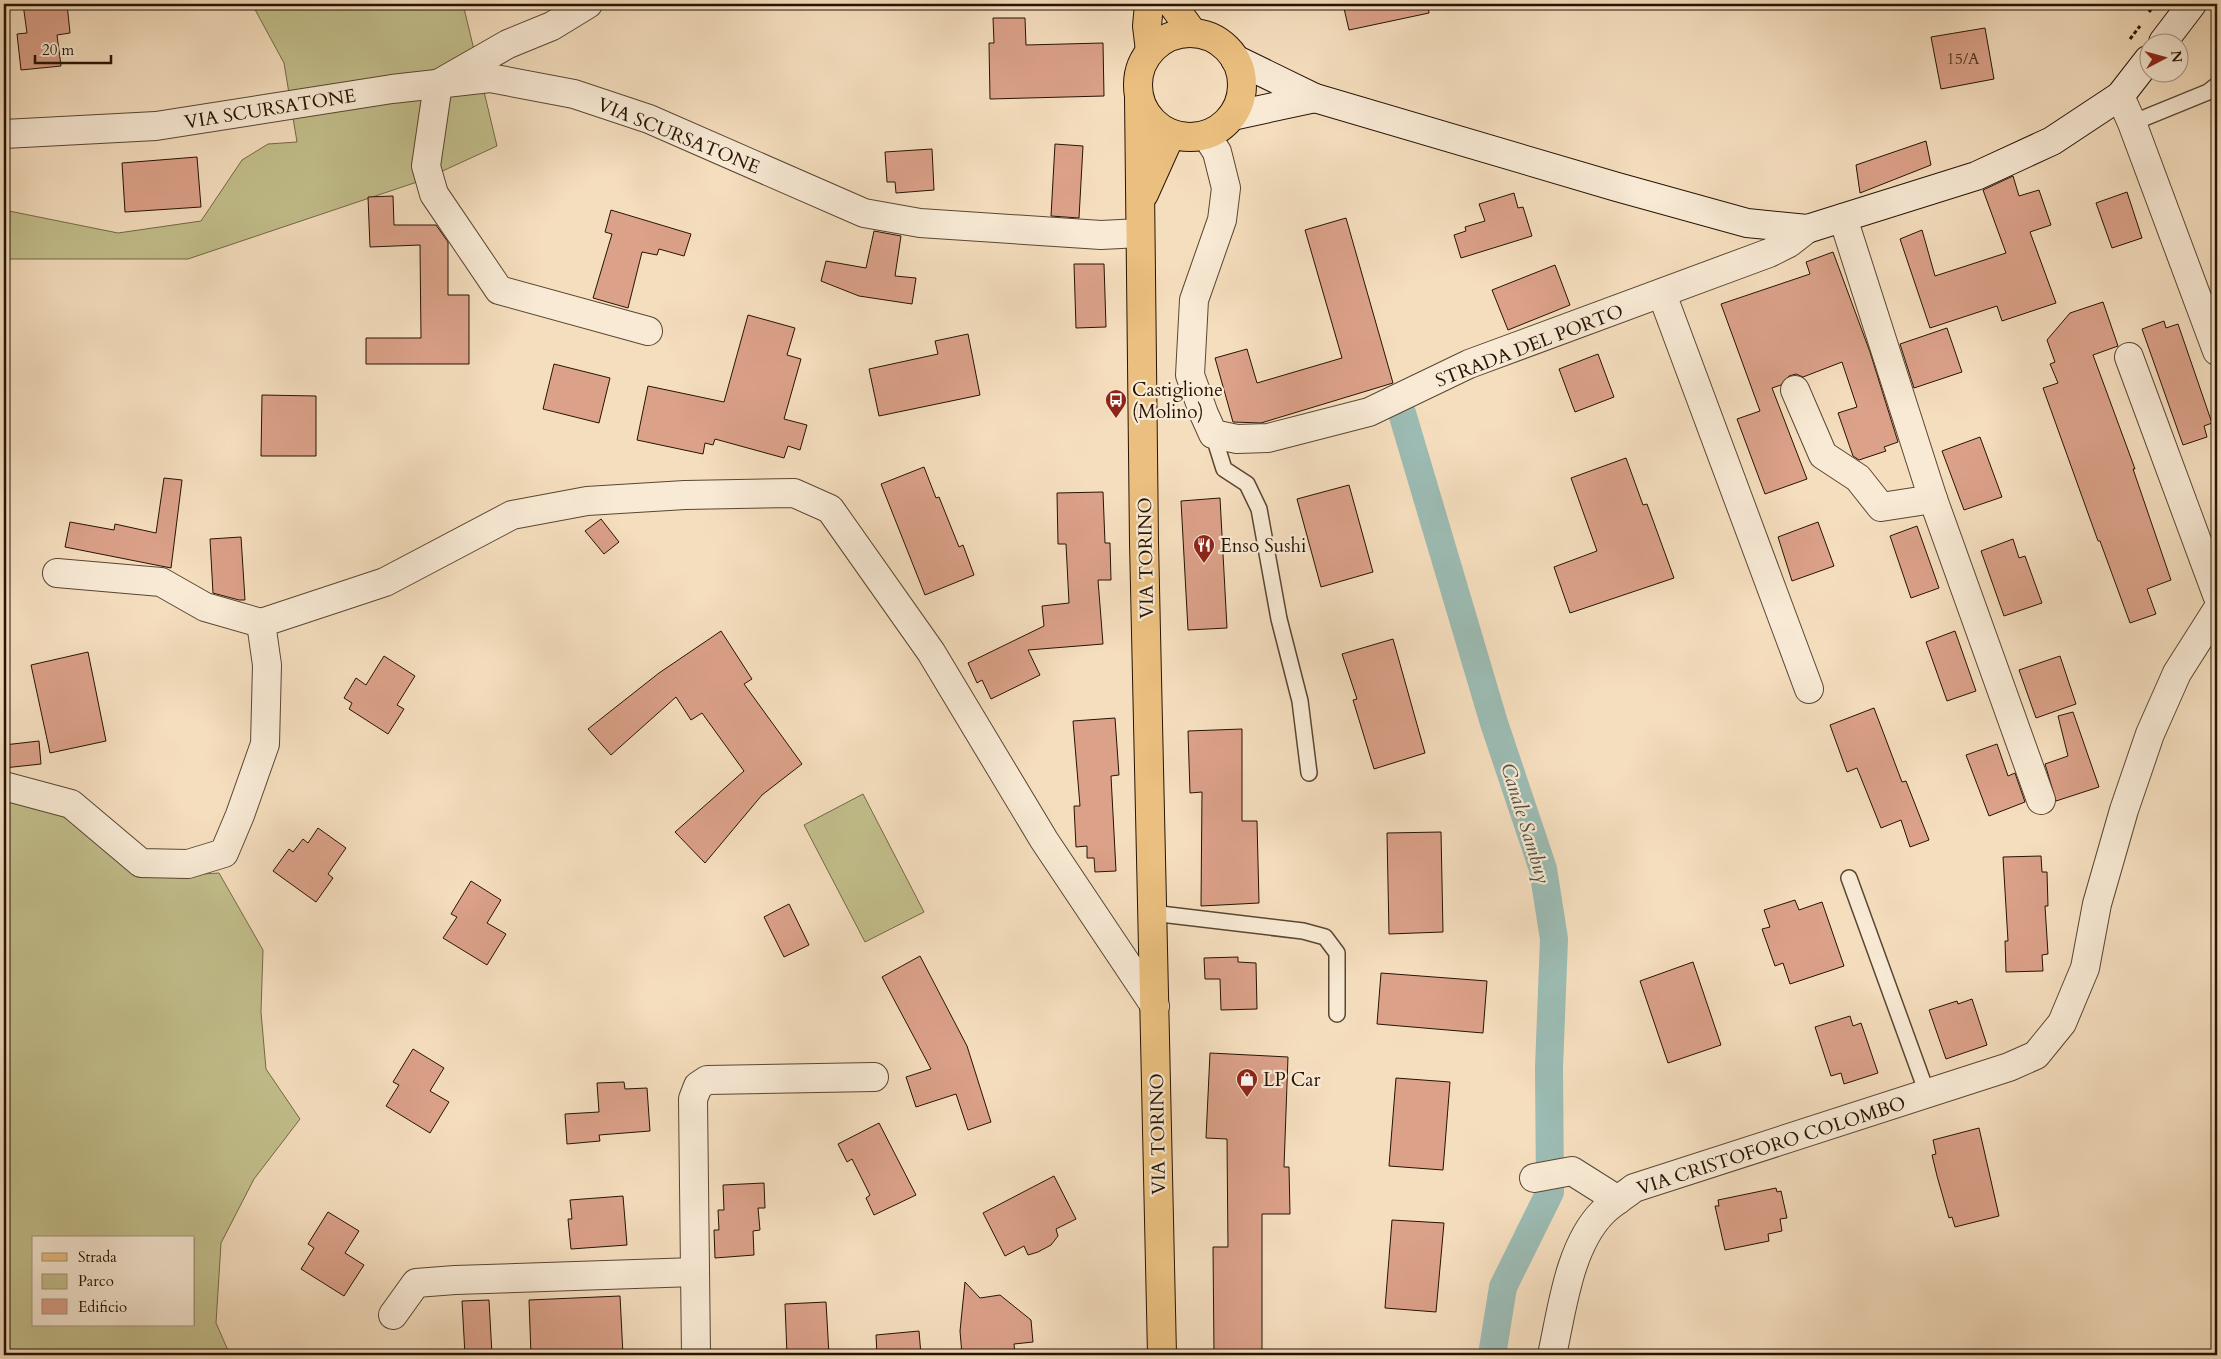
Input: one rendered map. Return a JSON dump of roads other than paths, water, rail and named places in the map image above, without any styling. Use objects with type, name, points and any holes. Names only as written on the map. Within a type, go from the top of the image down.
[{"type":"main road","points":[[1149,4],[1147,26],[1150,50]]},
{"type":"main road","points":[[1172,4],[1193,33]]},
{"type":"main road","points":[[1193,33],[1210,37],[1224,46],[1235,59],[1241,73],[1242,88],[1239,103],[1232,116],[1221,128],[1206,135],[1189,138],[1171,134],[1156,126],[1145,113],[1139,97],[1138,81],[1142,64],[1150,50],[1162,40],[1177,34],[1193,33]]},
{"type":"main road","name":"VIA TORINO","points":[[1139,97],[1144,542],[1162,1355]]},
{"type":"main road","points":[[1141,202],[1150,177],[1171,134]]},
{"type":"street","points":[[588,4],[552,26],[508,44],[438,84],[426,166],[434,194],[498,290],[648,331]]},
{"type":"street","points":[[2171,32],[2192,4]]},
{"type":"street","points":[[1235,59],[1315,98],[1617,188],[1747,223],[1807,229],[1976,176],[2052,142],[2120,96],[2138,73]]},
{"type":"street","name":"VIA SCURSATONE","points":[[4,134],[156,126],[490,78],[574,94],[649,119],[864,213],[920,223],[1100,235],[1140,233]]},
{"type":"street","points":[[2120,96],[2132,123],[2217,350]]},
{"type":"street","points":[[1232,116],[1315,98]]},
{"type":"street","points":[[1206,135],[1217,152],[1226,188],[1222,220],[1194,300],[1190,375],[1213,434]]},
{"type":"street","points":[[1843,218],[1933,499],[2041,800]]},
{"type":"street","name":"STRADA DEL PORTO","points":[[1213,434],[1238,439],[1268,438],[1370,412],[1469,364],[1769,253],[1789,243],[1807,229]]},
{"type":"street","points":[[1662,294],[1809,689]]},
{"type":"street","points":[[2130,357],[2217,595]]},
{"type":"street","points":[[1795,390],[1824,455],[1858,478],[1881,507],[1933,499]]},
{"type":"street","points":[[57,573],[161,582],[205,607],[260,623],[385,582],[512,514],[587,502],[685,495],[794,493],[830,509],[920,636],[1044,840],[1155,1006]]},
{"type":"street","name":"VIA CRISTOFORO COLOMBO","points":[[1552,1355],[1573,1267],[1583,1240],[1603,1212],[1634,1188],[2009,1068],[2036,1055],[2062,1023],[2085,968],[2097,904],[2124,810],[2150,734],[2177,673],[2217,610]]},
{"type":"street","points":[[4,786],[71,804],[141,863],[188,864],[224,853],[240,816],[265,744],[267,666],[260,623]]},
{"type":"street","points":[[696,1355],[693,1099],[698,1086],[707,1080],[874,1077]]},
{"type":"street","name":"VIA CRISTOFORO COLOMBO","points":[[1534,1178],[1572,1172],[1618,1200]]},
{"type":"street","points":[[393,1315],[416,1283],[695,1272]]},
{"type":"lane","points":[[2132,123],[2208,92],[2217,85]]},
{"type":"lane","points":[[1213,434],[1224,469],[1247,484],[1259,509],[1286,654],[1300,701],[1309,773]]},
{"type":"lane","name":"VIA CRISTOFORO COLOMBO","points":[[1849,878],[1927,1093]]},
{"type":"lane","points":[[1152,913],[1303,931],[1326,937],[1337,953],[1336,1014]]},
{"type":"waterway","name":"Canale Sambuy","points":[[1402,413],[1494,723],[1543,869],[1554,939],[1549,1068],[1550,1192],[1503,1287],[1492,1355]]},
{"type":"place","name":"Castiglione (Molino)","points":[[1116,419]]},
{"type":"place","name":"Enso Sushi","points":[[1204,564]]},
{"type":"place","name":"LP Car","points":[[1247,1098]]}]
